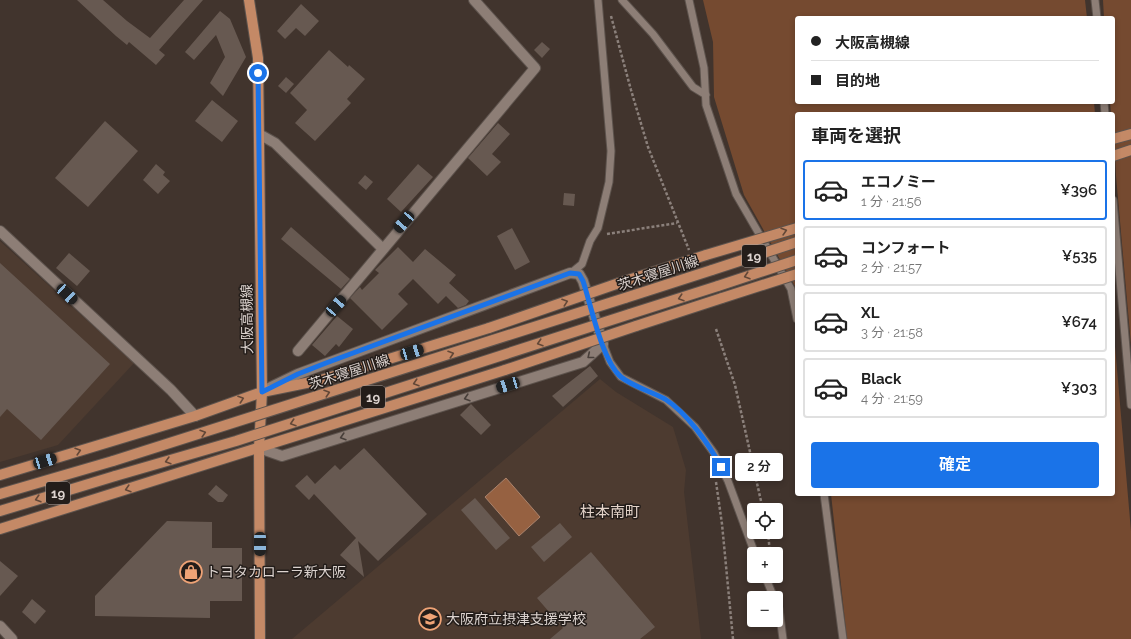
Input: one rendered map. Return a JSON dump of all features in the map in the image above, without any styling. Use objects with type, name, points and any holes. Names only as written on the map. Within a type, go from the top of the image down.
[{"type":"main road","name":"大阪高槻線","points":[[248,0],[258,58],[262,392],[259,448],[260,639]]},
{"type":"main road","points":[[1115,139],[1131,134]]},
{"type":"main road","points":[[1115,155],[1131,150]]},
{"type":"main road","points":[[0,475],[195,416],[262,392],[321,380],[489,328],[619,283],[795,229]]},
{"type":"main road","name":"茨木寝屋川線","points":[[0,494],[113,461],[795,243]]},
{"type":"main road","name":"19","points":[[0,511],[236,441],[795,261]]},
{"type":"main road","points":[[0,529],[506,370],[795,275]]},
{"type":"street","points":[[298,351],[535,68],[474,0]]},
{"type":"street","points":[[259,134],[275,143],[383,249]]},
{"type":"street","points":[[0,231],[172,390],[195,416]]},
{"type":"street","points":[[259,448],[282,456],[289,454],[583,362],[603,344],[583,281],[579,274],[570,273],[298,374],[262,392]]},
{"type":"street","points":[[0,626],[12,639]]},
{"type":"lane","points":[[570,273],[582,264],[593,236],[598,228],[610,182],[611,151],[598,0]]},
{"type":"lane","points":[[622,0],[653,34],[693,87],[706,95]]},
{"type":"lane","points":[[689,0],[704,68],[706,105],[736,194],[791,289],[795,310]]},
{"type":"lane","points":[[1095,0],[1097,16]]},
{"type":"lane","points":[[1115,223],[1131,404]]},
{"type":"lane","points":[[603,344],[610,362],[621,377],[666,400],[695,427],[714,454],[728,481],[752,547]]},
{"type":"lane","points":[[824,496],[843,639]]},
{"type":"lane","points":[[781,627],[783,639]]},
{"type":"path","points":[[610,12],[630,90],[648,147],[689,250]]},
{"type":"path","points":[[593,236],[677,223]]},
{"type":"path","points":[[716,330],[735,385],[761,503]]},
{"type":"path","points":[[716,478],[722,524],[732,639]]},
{"type":"shaded area","points":[[703,0],[1085,0],[1087,16],[795,16],[795,104],[1094,104],[1095,112],[795,112],[795,286],[744,195],[714,97],[713,42]]},
{"type":"shaded area","points":[[1103,0],[1131,0],[1131,345],[1116,176],[1115,112],[1111,112],[1110,104],[1115,104],[1115,16],[1104,16]]},
{"type":"shaded area","points":[[0,241],[134,363],[58,445],[0,462]]},
{"type":"shaded area","points":[[1115,346],[1131,531],[1131,639],[847,639],[831,496],[1115,496]]},
{"type":"shaded area","points":[[600,379],[616,392],[673,427],[686,470],[684,492],[701,639],[292,639]]},
{"type":"shaded area","points":[[506,478],[540,517],[519,536],[485,497]]},
{"type":"building","points":[[77,0],[103,0],[127,21],[150,38],[184,0],[203,0],[159,50],[165,55],[156,65],[129,42],[127,45],[116,36]]},
{"type":"building","points":[[301,4],[319,21],[305,36],[296,28],[285,39],[277,31]]},
{"type":"building","points":[[220,11],[230,19],[246,57],[223,96],[210,83],[225,57],[216,35],[194,60],[185,52]]},
{"type":"building","points":[[542,42],[550,49],[542,58],[534,50]]},
{"type":"building","points":[[329,50],[348,67],[349,65],[365,79],[347,99],[351,103],[315,141],[295,123],[307,110],[290,93]]},
{"type":"building","points":[[286,77],[294,84],[286,93],[278,86]]},
{"type":"building","points":[[212,100],[238,121],[222,142],[195,121]]},
{"type":"building","points":[[105,121],[138,151],[88,207],[55,178]]},
{"type":"building","points":[[498,123],[510,134],[492,154],[501,162],[487,176],[468,158]]},
{"type":"building","points":[[156,164],[165,172],[163,175],[170,181],[158,194],[143,180]]},
{"type":"building","points":[[418,164],[433,177],[401,212],[387,199]]},
{"type":"building","points":[[365,175],[373,182],[366,190],[358,183]]},
{"type":"building","points":[[564,193],[575,194],[574,206],[563,205]]},
{"type":"building","points":[[291,227],[350,279],[341,289],[281,239]]},
{"type":"building","points":[[512,228],[530,262],[515,270],[497,236]]},
{"type":"building","points":[[398,247],[413,262],[425,249],[456,275],[449,283],[469,301],[466,305],[458,308],[446,296],[438,304],[413,279],[398,294],[408,304],[382,330],[350,298],[360,287],[362,290],[379,273],[375,270]]},
{"type":"building","points":[[69,253],[90,271],[77,286],[56,268]]},
{"type":"building","points":[[0,263],[110,364],[41,440],[7,409],[0,417]]},
{"type":"building","points":[[337,316],[353,329],[339,347],[336,344],[325,356],[312,345]]},
{"type":"building","points":[[590,366],[598,376],[563,407],[552,396]]},
{"type":"building","points":[[471,404],[491,425],[481,435],[460,415]]},
{"type":"building","points":[[364,448],[427,514],[378,561],[358,541],[364,577],[340,555],[356,538],[314,494],[309,500],[295,486],[307,475],[315,484],[335,465],[340,470]]},
{"type":"building","points":[[216,485],[228,495],[223,502],[218,502],[208,494]]},
{"type":"building","points":[[475,498],[510,538],[496,550],[461,510]]},
{"type":"building","points":[[167,521],[212,522],[212,548],[242,548],[242,601],[210,601],[210,618],[95,616],[95,596]]},
{"type":"building","points":[[560,523],[572,537],[544,562],[531,547]]},
{"type":"building","points":[[591,552],[655,627],[640,639],[550,639],[563,628],[537,598]]},
{"type":"building","points":[[0,561],[18,576],[0,596]]},
{"type":"building","points":[[32,599],[46,611],[35,624],[22,612]]},
{"type":"place","name":"トヨタカローラ新大阪","points":[[191,572]]},
{"type":"place","name":"大阪府立摂津支援学校","points":[[430,619]]},
{"type":"district","name":"柱本南町","points":[[610,512]]},
{"type":"route","points":[[258,73],[262,392],[298,374],[326,363],[570,273],[579,274],[583,281],[610,362],[621,377],[666,400],[695,427],[714,454],[721,467]]}]
